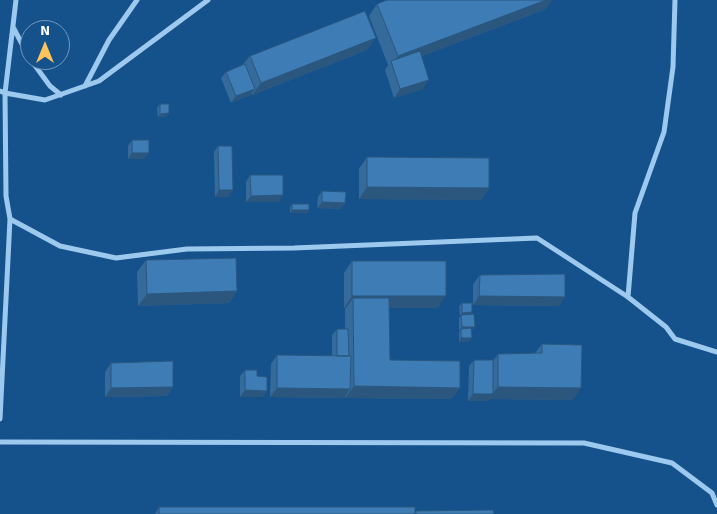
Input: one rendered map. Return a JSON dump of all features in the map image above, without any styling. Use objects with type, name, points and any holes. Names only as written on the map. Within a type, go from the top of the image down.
[{"type":"street","points":[[0,419],[10,219],[6,196],[2,92],[16,0]]},
{"type":"street","points":[[85,86],[109,40],[137,0]]},
{"type":"street","points":[[2,92],[45,100],[99,81],[208,0]]},
{"type":"street","points":[[628,297],[635,213],[664,132],[673,67],[675,0]]},
{"type":"street","points":[[13,26],[20,40]]},
{"type":"street","points":[[38,70],[50,86],[61,95]]},
{"type":"street","points":[[0,188],[6,196]]},
{"type":"street","points":[[10,219],[60,246],[116,258],[187,249],[294,248],[537,238],[628,297],[666,328],[676,339],[717,352]]},
{"type":"street","points":[[0,442],[584,443],[672,463],[712,493],[717,505]]},
{"type":"building","points":[[387,0],[546,0],[398,56],[377,4]]},
{"type":"building","points":[[365,11],[376,38],[261,83],[250,56]]},
{"type":"building","points":[[420,51],[429,80],[400,89],[391,61]]},
{"type":"building","points":[[245,64],[255,89],[236,96],[226,72]]},
{"type":"building","points":[[160,104],[169,104],[169,113],[160,114]]},
{"type":"building","points":[[132,140],[149,140],[149,153],[132,153]]},
{"type":"building","points":[[218,146],[232,146],[233,190],[219,190]]},
{"type":"building","points":[[367,157],[489,158],[489,188],[367,187]]},
{"type":"building","points":[[250,175],[283,175],[283,195],[251,196]]},
{"type":"building","points":[[322,191],[346,192],[345,203],[322,202]]},
{"type":"building","points":[[292,204],[309,204],[309,210],[292,210]]},
{"type":"building","points":[[236,258],[237,291],[147,294],[146,260]]},
{"type":"building","points":[[352,261],[446,261],[446,296],[352,296]]},
{"type":"building","points":[[565,274],[565,297],[479,296],[480,275]]},
{"type":"building","points":[[353,298],[389,298],[390,360],[460,361],[460,388],[354,386]]},
{"type":"building","points":[[462,303],[472,303],[472,312],[462,313]]},
{"type":"building","points":[[474,314],[475,327],[462,327],[461,315]]},
{"type":"building","points":[[471,328],[472,338],[461,338],[461,329]]},
{"type":"building","points":[[337,329],[348,329],[349,356],[337,356]]},
{"type":"building","points":[[542,344],[582,345],[581,388],[498,387],[498,354],[542,353]]},
{"type":"building","points":[[277,355],[351,356],[350,389],[277,388]]},
{"type":"building","points":[[474,360],[493,360],[493,394],[473,394]]},
{"type":"building","points":[[173,361],[173,387],[111,388],[111,363]]},
{"type":"building","points":[[245,370],[257,370],[257,376],[267,377],[267,391],[245,390]]},
{"type":"building","points":[[159,507],[415,507],[415,514],[159,514]]},
{"type":"building","points":[[493,510],[494,514],[416,514],[416,511]]}]
